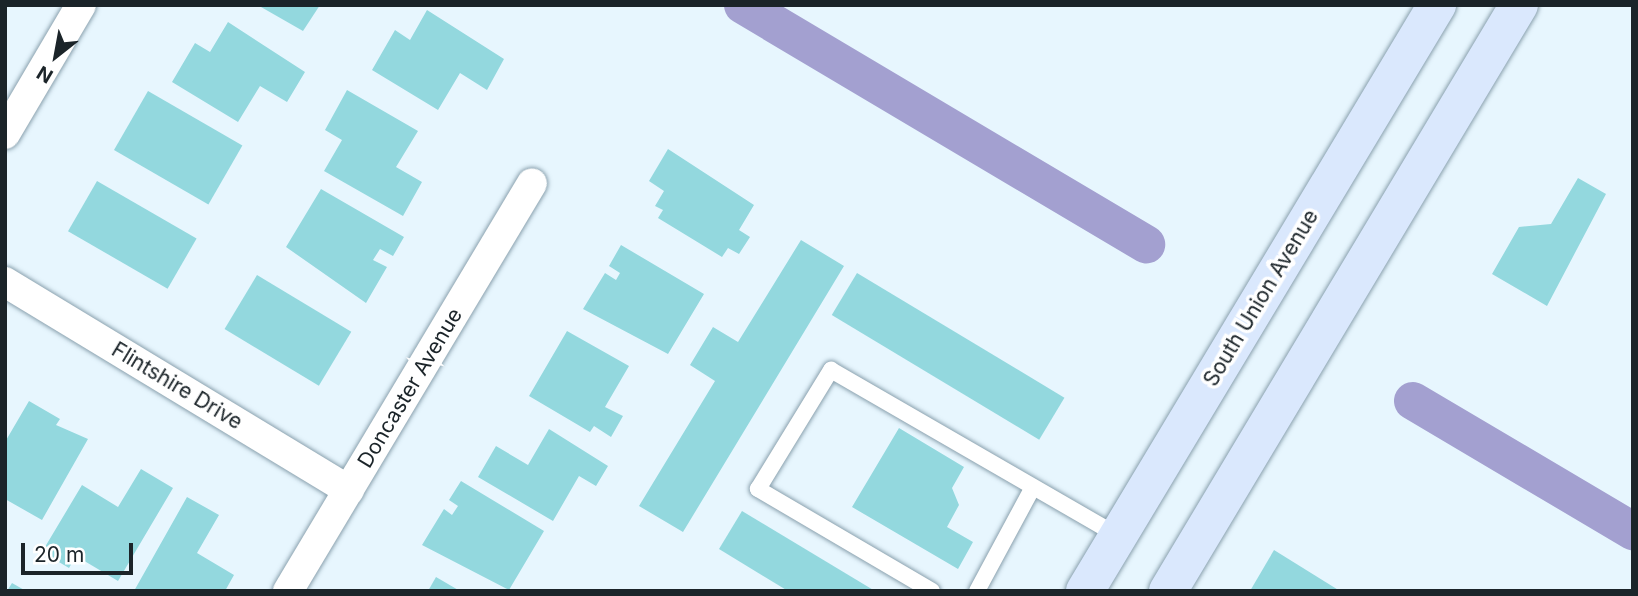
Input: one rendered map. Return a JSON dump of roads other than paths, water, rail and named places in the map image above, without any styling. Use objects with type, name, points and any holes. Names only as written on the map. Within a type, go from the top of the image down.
[{"type":"main road","name":"South Union Avenue","points":[[1085,591],[1437,5]]},
{"type":"main road","points":[[1168,591],[1519,5]]},
{"type":"street","points":[[5,134],[81,5]]},
{"type":"street","name":"Doncaster Avenue","points":[[288,591],[532,184]]},
{"type":"street","name":"Flintshire Drive","points":[[5,282],[349,490]]},
{"type":"lane","points":[[932,591],[758,489],[831,370],[1118,536]]},
{"type":"lane","points":[[977,591],[1033,487]]},
{"type":"waterway","points":[[743,5],[1146,244]]},
{"type":"waterway","points":[[1413,401],[1633,531]]}]
